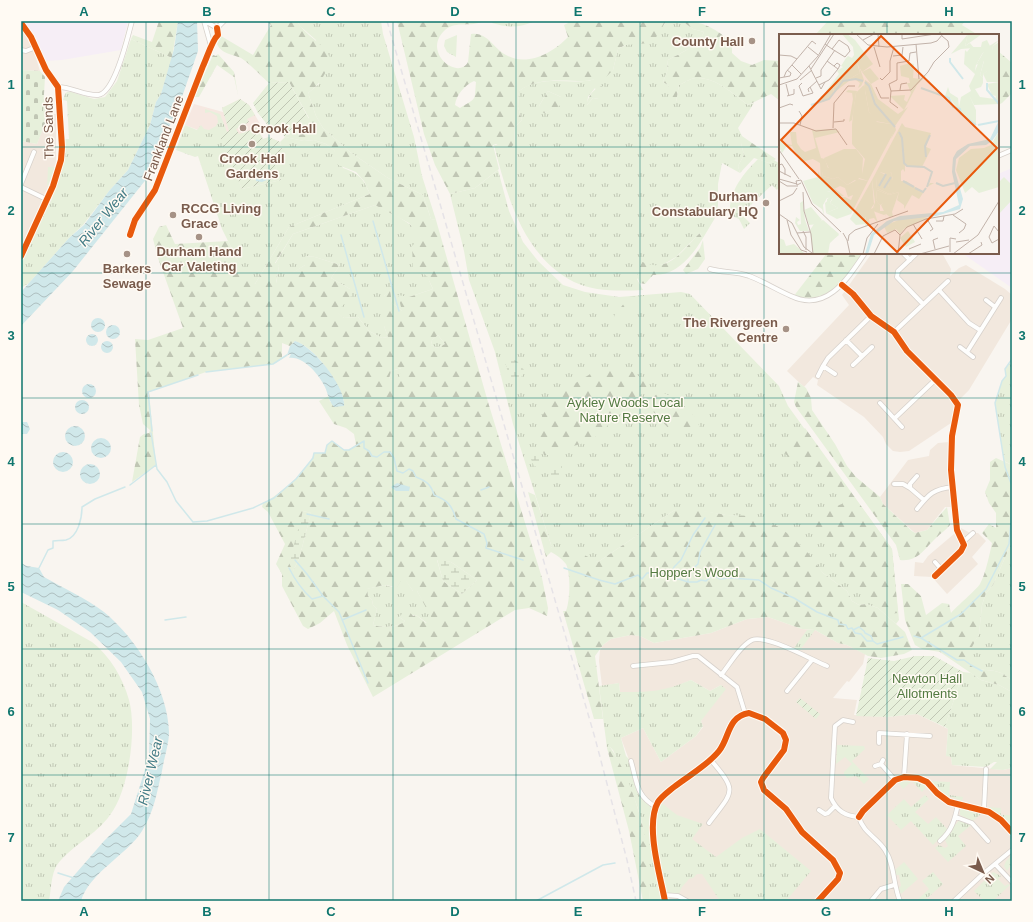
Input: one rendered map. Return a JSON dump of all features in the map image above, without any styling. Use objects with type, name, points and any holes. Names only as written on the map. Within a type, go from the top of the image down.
[{"type":"street","points":[[21,23],[28,31],[46,70],[58,87],[75,89],[91,95],[97,95],[104,92],[111,83],[121,58],[132,21]]},
{"type":"street","points":[[204,21],[217,28]]},
{"type":"street","points":[[204,21],[211,46]]},
{"type":"street","points":[[209,37],[215,37],[218,33],[217,28],[224,21]]},
{"type":"street","points":[[207,31],[208,28],[212,26]]},
{"type":"street","name":"Frankland Lane","points":[[130,235],[135,220],[155,190],[215,37]]},
{"type":"street","points":[[21,50],[26,51],[36,47]]},
{"type":"street","name":"The Sands","points":[[21,256],[48,200],[61,160],[62,124],[58,87]]},
{"type":"street","points":[[999,156],[1012,150]]},
{"type":"street","points":[[34,152],[21,186],[48,200]]},
{"type":"street","points":[[710,269],[748,275],[790,296],[803,300],[816,300],[826,296],[842,285],[864,254]]},
{"type":"street","points":[[904,254],[910,260]]},
{"type":"street","points":[[916,254],[898,271],[897,277],[923,304]]},
{"type":"street","points":[[894,332],[948,281]]},
{"type":"street","points":[[842,285],[853,294],[871,316],[894,332],[907,351],[958,405],[952,436],[953,486],[957,530],[964,545],[961,551],[935,576]]},
{"type":"street","points":[[939,290],[969,323],[980,330]]},
{"type":"street","points":[[967,352],[1001,298]]},
{"type":"street","points":[[986,300],[995,306]]},
{"type":"street","points":[[818,376],[828,358],[871,316]]},
{"type":"street","points":[[846,340],[862,356]]},
{"type":"street","points":[[853,365],[872,347]]},
{"type":"street","points":[[960,347],[973,357]]},
{"type":"street","points":[[823,366],[835,374]]},
{"type":"street","points":[[895,418],[935,380]]},
{"type":"street","points":[[880,403],[895,418],[902,428]]},
{"type":"street","points":[[910,488],[910,484],[917,476]]},
{"type":"street","points":[[894,484],[903,484],[924,500]]},
{"type":"street","points":[[916,509],[930,492],[953,486]]},
{"type":"street","points":[[963,542],[973,533]]},
{"type":"street","points":[[935,562],[942,570]]},
{"type":"street","points":[[721,675],[747,643],[757,639],[770,641],[827,666]]},
{"type":"street","points":[[633,666],[672,662],[693,656],[703,659],[737,687],[745,713]]},
{"type":"street","points":[[787,691],[812,660]]},
{"type":"street","points":[[665,901],[653,832],[656,807],[665,794],[720,750],[731,723],[745,713],[754,713],[785,736],[786,745],[784,750],[761,782],[764,790],[786,810],[802,832],[833,860],[840,873],[838,879],[818,901]]},
{"type":"street","points":[[853,722],[843,720],[835,726],[831,798],[835,806],[844,814],[859,817]]},
{"type":"street","points":[[879,743],[879,733],[930,736]]},
{"type":"street","points":[[904,777],[907,734]]},
{"type":"street","points":[[709,823],[727,800],[730,790],[727,779],[710,759]]},
{"type":"street","points":[[631,761],[640,794],[647,802],[656,807]]},
{"type":"street","points":[[876,766],[882,762],[895,780]]},
{"type":"street","points":[[984,809],[986,769]]},
{"type":"street","points":[[859,817],[863,811],[895,780],[904,777],[923,780],[943,798],[958,804],[984,809],[997,816],[1012,832]]},
{"type":"street","points":[[940,841],[951,829],[956,817],[958,804]]},
{"type":"street","points":[[819,810],[825,814],[835,806]]},
{"type":"street","points":[[859,817],[866,832],[887,852],[894,885],[900,901]]},
{"type":"street","points":[[956,817],[972,824],[988,841]]},
{"type":"street","points":[[954,901],[1012,850]]},
{"type":"street","points":[[996,864],[1012,882]]},
{"type":"street","points":[[871,901],[881,889],[894,885]]},
{"type":"street","points":[[664,895],[678,896],[687,901]]},
{"type":"shaded area","points":[[23,21],[128,21],[121,50],[62,60],[45,61],[38,45]]},
{"type":"shaded area","points":[[21,27],[34,51],[40,71],[21,70]]},
{"type":"shaded area","name":"Crook Hall Gardens","points":[[240,99],[249,105],[255,115],[264,131],[260,134],[263,139],[269,137],[280,142],[242,189],[219,135],[206,133],[185,125],[194,104],[223,112],[222,108]]},
{"type":"shaded area","points":[[48,114],[56,114],[56,162],[48,187],[41,201],[42,205],[32,222],[21,248],[21,141],[37,144]]},
{"type":"shaded area","points":[[1012,168],[1012,288],[963,254],[999,254],[999,174]]},
{"type":"shaded area","points":[[871,254],[943,254],[951,269],[950,276],[959,268],[966,265],[1005,289],[1012,295],[1012,319],[969,390],[954,405],[957,419],[909,451],[900,452],[893,451],[886,444],[883,437],[864,417],[817,385],[818,380],[813,377],[804,387],[787,371],[849,305],[842,295]]},
{"type":"shaded area","points":[[949,442],[952,507],[945,507],[927,530],[915,533],[883,504],[880,497],[908,460],[929,456],[930,450],[938,443]]},
{"type":"shaded area","points":[[961,528],[970,533],[978,533],[986,541],[972,557],[978,564],[947,594],[932,577],[914,576],[915,562],[923,563],[928,556]]},
{"type":"shaded area","points":[[768,617],[802,629],[815,630],[838,643],[847,645],[865,654],[863,664],[849,682],[847,681],[833,698],[857,700],[854,715],[887,717],[917,714],[948,729],[946,756],[951,756],[952,765],[1003,770],[1012,768],[1012,901],[665,901],[643,798],[621,738],[643,728],[661,762],[696,736],[703,727],[701,721],[721,685],[710,691],[691,680],[668,690],[655,692],[620,692],[619,683],[602,686],[599,661],[600,650],[603,645],[611,639],[631,635],[640,636],[654,643],[711,633],[747,619]]},
{"type":"green space","points":[[159,21],[178,21],[172,58],[131,39],[133,35],[152,42]]},
{"type":"green space","points":[[267,21],[297,21],[328,54],[331,60],[325,74],[316,86],[308,93],[316,116],[323,128],[350,152],[388,178],[423,195],[431,219],[436,220],[488,402],[542,578],[548,608],[547,616],[529,608],[515,610],[373,697],[347,645],[334,611],[320,623],[308,629],[303,626],[282,586],[282,574],[276,564],[285,544],[268,512],[262,507],[263,503],[285,488],[300,474],[314,453],[325,453],[327,445],[332,441],[344,450],[349,450],[356,445],[354,434],[346,428],[334,424],[319,401],[329,396],[330,402],[344,401],[332,375],[310,350],[295,341],[290,346],[282,343],[282,359],[273,364],[206,372],[149,392],[156,465],[132,482],[140,437],[149,433],[150,430],[143,424],[139,405],[135,339],[148,340],[183,328],[158,258],[153,239],[159,227],[166,225],[175,244],[228,241],[237,259],[255,284],[289,227],[370,194],[364,181],[356,172],[338,165],[334,150],[326,144],[314,140],[304,141],[285,137],[309,118],[289,82],[269,83],[244,60],[224,52],[217,44],[221,36],[253,55],[271,25]],"holes":[[[375,205],[409,223],[421,238],[412,246],[413,267],[427,276],[433,289],[409,297],[398,295],[402,311],[392,303],[390,290],[384,296],[384,326],[388,337],[382,338],[369,331],[358,317],[344,318],[337,312],[352,295],[350,289],[331,278],[340,265],[315,257],[305,256],[305,265],[276,283],[279,266],[275,263],[293,234]],[[438,335],[445,344],[437,348],[431,345],[432,340]],[[401,368],[399,380],[389,379],[391,371]],[[303,511],[311,513],[299,559],[293,571]],[[437,560],[451,562],[477,580],[462,594],[443,581]],[[403,577],[413,591],[417,591],[431,617],[426,623],[416,615],[413,616],[407,609],[399,617],[405,621],[398,625],[390,627],[373,625],[377,609],[368,596],[367,589],[384,585],[397,587]]]},
{"type":"green space","points":[[297,21],[381,21],[383,34],[414,137],[422,176],[436,220],[431,219],[423,195],[388,178],[350,152],[323,128],[316,116],[308,93],[319,84],[316,40],[300,26]]},
{"type":"green space","points":[[397,21],[483,21],[474,24],[454,25],[445,30],[439,38],[437,47],[439,55],[450,66],[457,68],[463,67],[468,62],[471,34],[486,37],[501,52],[522,60],[531,59],[547,53],[562,43],[568,37],[564,25],[568,23],[568,21],[666,21],[657,36],[650,43],[625,45],[618,49],[613,70],[603,80],[559,80],[542,82],[519,91],[518,107],[522,120],[515,127],[514,144],[509,150],[496,144],[493,145],[499,169],[475,188],[450,194],[435,165],[424,134]],"holes":[[[474,81],[476,82],[474,98],[460,108],[455,105],[457,98],[464,88]]]},
{"type":"green space","points":[[493,21],[535,21],[524,25],[504,26],[492,23]]},
{"type":"green space","points":[[666,21],[682,21],[693,29],[704,32],[698,41],[684,52],[668,60],[667,72],[663,82],[668,85],[676,102],[679,85],[696,78],[703,78],[717,83],[748,105],[754,103],[738,128],[742,136],[752,143],[741,143],[744,155],[738,166],[740,173],[722,163],[718,184],[718,206],[715,218],[703,238],[700,233],[676,257],[664,264],[656,266],[637,279],[643,290],[625,291],[590,288],[574,282],[556,271],[542,257],[530,241],[512,204],[494,145],[514,144],[515,127],[522,120],[518,107],[519,91],[526,86],[534,83],[551,81],[586,81],[597,78],[613,70],[618,49],[664,25]],"holes":[[[595,88],[599,99],[593,98],[587,105],[588,97]],[[548,91],[561,97],[561,104],[545,113],[539,106]]]},
{"type":"green space","points":[[682,21],[697,22],[716,30],[732,44],[732,53],[741,61],[752,65],[764,60],[779,61],[779,100],[771,94],[748,105],[717,83],[703,78],[696,78],[679,85],[676,102],[672,101],[668,85],[663,82],[667,72],[668,60],[684,52],[698,41],[704,32],[693,29]]},
{"type":"green space","points":[[828,21],[965,21],[962,25],[976,34],[816,34]]},
{"type":"green space","points":[[457,35],[456,57],[447,52],[444,46],[445,40]]},
{"type":"green space","points":[[131,39],[172,58],[161,94],[156,102],[150,125],[128,170],[109,191],[83,225],[69,238],[29,283],[21,288],[21,264],[32,235],[51,201],[64,160],[65,139],[69,139],[67,101],[63,100],[65,94],[67,92],[71,92],[94,99],[105,97],[117,81]]},
{"type":"green space","points":[[999,52],[1012,63],[1012,93],[999,104]]},
{"type":"green space","points":[[218,54],[234,72],[238,95],[234,77],[217,65],[199,97],[194,97],[213,55],[216,56]]},
{"type":"green space","points":[[21,70],[40,71],[45,77],[43,111],[48,112],[48,116],[37,144],[21,141]]},
{"type":"green space","points":[[289,82],[309,119],[285,137],[278,129],[273,132],[258,113],[253,103],[269,83]]},
{"type":"green space","points":[[604,86],[606,92],[599,99],[593,98],[586,106],[588,99],[594,90]]},
{"type":"green space","points":[[548,91],[561,97],[561,105],[545,113],[540,112],[539,106]]},
{"type":"green space","points":[[43,99],[51,100],[48,112],[43,112]]},
{"type":"green space","name":"Crook Hall Gardens","points":[[240,99],[249,105],[255,115],[247,119],[249,122],[236,129],[239,134],[257,128],[263,139],[269,137],[280,142],[282,149],[280,150],[285,160],[275,164],[281,180],[242,189],[219,135],[229,131],[222,108]]},
{"type":"green space","points":[[205,109],[220,114],[227,132],[220,135],[242,189],[281,180],[275,164],[280,150],[282,149],[280,142],[285,137],[304,141],[314,140],[326,144],[334,150],[343,168],[360,177],[370,194],[289,227],[255,284],[253,283],[237,259],[222,229],[198,156],[195,157],[176,150],[185,125],[197,130],[201,125],[204,129],[209,130],[216,126],[218,122],[217,116],[210,112],[205,113]]},
{"type":"green space","points":[[741,143],[752,143],[776,159],[769,163],[754,158],[740,173],[738,166],[744,155]]},
{"type":"green space","points":[[758,159],[769,163],[774,160],[779,163],[779,187],[777,190],[772,185],[741,214],[750,223],[744,229],[739,219],[730,215],[730,207],[734,191],[747,171]]},
{"type":"green space","points":[[48,167],[55,167],[47,188]]},
{"type":"green space","name":"Aykley Woods Local Nature Reserve","points":[[498,170],[509,211],[523,242],[538,261],[563,285],[585,292],[619,297],[681,292],[690,294],[779,386],[788,406],[892,549],[899,620],[896,624],[878,608],[866,604],[859,605],[852,601],[847,591],[823,573],[813,561],[753,517],[726,515],[682,508],[673,511],[598,562],[552,548],[513,424],[495,352],[469,280],[464,251],[450,194],[475,188]]},
{"type":"green space","points":[[1004,177],[1012,185],[1012,200],[999,214],[999,182]]},
{"type":"green space","points":[[375,205],[402,219],[419,234],[422,240],[428,277],[433,289],[409,297],[402,311],[392,303],[390,291],[384,296],[384,326],[388,337],[382,338],[369,331],[358,317],[344,318],[336,312],[350,289],[331,278],[340,265],[315,257],[305,256],[305,265],[276,284],[279,266],[275,264],[293,234]]},
{"type":"green space","points":[[700,233],[703,238],[694,252],[682,264],[669,272],[653,275],[645,284],[640,283],[638,275],[642,262],[655,265],[670,262]]},
{"type":"green space","points":[[703,240],[705,259],[698,269],[686,274],[683,270],[700,248]]},
{"type":"green space","points":[[826,254],[864,254],[834,292],[816,300],[793,297]]},
{"type":"green space","points":[[645,296],[645,298],[616,322],[614,316],[629,297]]},
{"type":"green space","points":[[438,335],[445,344],[437,348],[431,345],[432,340]]},
{"type":"green space","points":[[508,358],[517,361],[524,370],[521,378],[517,381],[514,380],[508,373],[505,361]]},
{"type":"green space","points":[[1009,364],[1012,365],[1012,465],[1004,461],[995,403],[1002,381],[1006,376],[1005,369]]},
{"type":"green space","points":[[602,367],[617,367],[633,372],[649,387],[591,441],[563,449],[554,455],[544,455],[539,432],[539,425],[543,415],[556,398],[564,391]]},
{"type":"green space","points":[[402,368],[399,381],[389,379],[391,371]]},
{"type":"green space","points":[[798,382],[806,388],[811,398],[812,410],[835,444],[847,466],[856,477],[880,497],[883,504],[912,531],[915,533],[927,530],[947,507],[950,525],[916,557],[912,559],[900,560],[896,545],[796,407],[794,402]]},
{"type":"green space","points":[[660,391],[690,411],[695,417],[700,429],[671,431],[646,404]]},
{"type":"green space","points":[[805,428],[892,549],[898,613],[889,614],[870,601],[844,576],[840,571],[839,554],[817,535],[810,523],[825,510],[842,504],[843,500],[817,473],[809,467],[791,459],[784,452],[787,445]]},
{"type":"green space","points":[[533,451],[543,464],[537,467],[534,466],[530,457],[530,452]]},
{"type":"green space","points":[[996,458],[1012,465],[1011,544],[993,585],[986,593],[982,605],[979,634],[965,660],[974,667],[996,671],[1012,680],[1012,692],[999,685],[981,680],[940,652],[922,649],[915,645],[905,620],[901,584],[908,584],[921,596],[926,615],[942,603],[949,604],[951,613],[980,584],[989,558],[992,543],[982,533],[989,524],[996,528],[996,513],[989,503],[985,492],[990,480],[990,462]]},
{"type":"green space","points":[[554,461],[562,463],[562,473],[560,475],[550,477],[548,472]]},
{"type":"green space","name":"Hopper's Wood","points":[[528,492],[535,495],[552,548],[567,546],[598,562],[673,511],[682,507],[726,515],[753,516],[779,527],[791,536],[808,553],[823,573],[847,591],[852,601],[859,605],[866,604],[878,608],[905,632],[912,650],[904,654],[881,658],[868,656],[847,645],[838,643],[815,630],[802,629],[768,617],[747,619],[711,633],[654,643],[640,636],[631,635],[611,639],[603,645],[595,656],[603,719],[594,719],[563,611],[566,611],[568,601],[568,568],[563,560],[551,552],[546,557]]},
{"type":"green space","points":[[303,511],[311,513],[299,559],[293,571],[289,563]]},
{"type":"green space","points":[[1012,537],[1012,680],[996,671],[974,668],[964,660],[979,634],[982,605],[986,593],[993,585],[1011,544]]},
{"type":"green space","points":[[437,559],[451,562],[477,580],[462,594],[443,581]]},
{"type":"green space","points":[[403,576],[413,591],[417,591],[432,617],[427,623],[416,615],[399,617],[405,621],[394,626],[381,627],[373,625],[377,609],[368,596],[366,589],[384,585],[392,587]]},
{"type":"green space","points":[[21,602],[92,642],[105,654],[115,668],[123,684],[129,700],[131,712],[132,743],[130,759],[117,804],[98,829],[69,852],[57,865],[52,878],[49,901],[21,901]]},
{"type":"green space","points":[[807,630],[815,630],[800,650],[794,648]]},
{"type":"green space","name":"Newton Hall Allotments","points":[[915,656],[934,656],[963,672],[945,727],[917,714],[887,717],[856,716],[868,658],[894,661]]},
{"type":"green space","points":[[963,672],[971,673],[981,680],[999,685],[1012,692],[1012,768],[1003,770],[990,769],[997,762],[994,762],[986,767],[952,765],[951,757],[946,756],[948,729],[945,727]]},
{"type":"green space","points":[[691,680],[710,691],[721,685],[726,689],[701,721],[703,726],[696,736],[661,762],[643,728],[621,738],[626,756],[631,761],[640,794],[656,807],[659,801],[677,815],[703,824],[692,839],[716,857],[742,838],[760,829],[811,871],[786,901],[720,901],[702,874],[697,874],[693,878],[689,879],[682,887],[678,896],[664,895],[665,901],[650,901],[642,823],[632,791],[613,750],[610,747],[607,748],[599,686],[619,683],[620,692],[648,691],[672,687]]},
{"type":"green space","points":[[800,698],[820,714],[816,719],[796,702]]},
{"type":"green space","points":[[837,745],[864,746],[865,749],[852,761],[869,779],[864,784],[856,776],[847,778],[844,774],[844,772],[852,764],[845,757],[836,764]]},
{"type":"green space","points":[[610,747],[617,758],[629,784],[643,828],[649,860],[650,901],[643,901],[629,831],[607,748]]},
{"type":"green space","points":[[905,780],[919,781],[927,786],[922,792],[912,781],[903,789],[898,782]]},
{"type":"green space","points":[[930,781],[950,782],[949,795],[963,797],[962,801],[945,795]]},
{"type":"green space","points":[[925,795],[929,799],[915,812],[928,824],[936,817],[948,830],[933,845],[911,821],[901,830],[887,815],[904,799],[911,807]]},
{"type":"green space","points":[[988,807],[1001,808],[1001,815],[1012,815],[1012,828]]},
{"type":"green space","points":[[965,808],[982,813],[973,821],[960,815],[960,810]]},
{"type":"green space","points":[[960,820],[971,825],[958,836],[966,846],[948,862],[935,848],[939,845],[945,848],[948,846],[945,840]]},
{"type":"green space","points":[[1012,855],[1012,863],[1007,871],[1004,866],[1006,861]]},
{"type":"green space","points":[[904,862],[918,879],[901,894],[898,888],[901,886],[899,875],[895,875],[895,870]]},
{"type":"green space","points":[[933,872],[943,884],[924,901],[916,901],[929,889],[922,881]]},
{"type":"green space","points":[[993,872],[1001,876],[998,879],[1005,886],[1008,884],[1010,885],[993,901],[984,901],[974,891]]},
{"type":"water","name":"River Wear","points":[[178,21],[197,21],[198,51],[183,94],[148,177],[73,271],[21,326],[21,292],[69,238],[84,225],[109,191],[128,170],[150,125],[156,102],[161,94],[174,49]]},
{"type":"water","points":[[263,172],[269,172],[272,175],[271,178],[262,182],[256,181],[256,175]]},
{"type":"water","points":[[98,318],[103,320],[105,325],[103,330],[98,332],[93,330],[91,325],[93,320]]},
{"type":"water","points":[[113,325],[118,327],[120,332],[118,337],[113,339],[108,337],[106,332],[108,327]]},
{"type":"water","points":[[94,334],[97,335],[97,345],[90,346],[87,345],[86,338],[87,335]]},
{"type":"water","points":[[109,341],[112,342],[112,352],[105,353],[102,352],[101,345],[102,342]]},
{"type":"water","points":[[295,341],[311,351],[327,368],[340,389],[344,406],[334,407],[325,387],[315,372],[300,360],[289,358],[291,354],[287,355],[290,346]]},
{"type":"water","points":[[89,384],[94,386],[96,391],[94,396],[89,398],[84,396],[82,391],[84,386]]},
{"type":"water","points":[[82,400],[87,402],[89,407],[87,412],[82,414],[77,412],[75,407],[77,402]]},
{"type":"water","points":[[21,422],[27,422],[30,429],[27,434],[21,434]]},
{"type":"water","points":[[75,426],[82,429],[85,436],[82,443],[75,446],[68,443],[65,436],[68,429]]},
{"type":"water","points":[[101,438],[108,441],[111,448],[108,455],[101,458],[94,455],[91,448],[94,441]]},
{"type":"water","points":[[63,452],[70,455],[73,462],[70,469],[63,472],[56,469],[53,462],[56,455]]},
{"type":"water","points":[[90,464],[97,467],[100,474],[97,481],[90,484],[83,481],[80,474],[83,467]]},
{"type":"water","points":[[397,483],[410,487],[409,491],[396,491],[391,487]]},
{"type":"water","name":"River Wear","points":[[21,563],[27,566],[39,568],[44,577],[90,602],[116,623],[139,650],[157,682],[167,716],[169,732],[168,741],[157,794],[146,824],[128,848],[92,881],[85,891],[81,901],[58,901],[64,887],[104,841],[131,814],[149,757],[150,719],[142,692],[121,662],[90,632],[58,610],[21,592]]},
{"type":"waterway","points":[[271,176],[277,174]]},
{"type":"waterway","points":[[373,221],[399,311]]},
{"type":"waterway","points":[[341,235],[364,317]]},
{"type":"waterway","points":[[206,372],[273,364],[287,355]]},
{"type":"waterway","points":[[1012,359],[1005,369],[1006,376],[1002,381],[995,403],[1005,467],[1012,486]]},
{"type":"waterway","points":[[152,431],[148,392],[198,375]]},
{"type":"waterway","points":[[151,433],[157,469],[167,482],[176,501],[193,522],[207,521],[253,508],[274,498],[296,479],[313,458],[314,453],[325,453],[327,445],[332,441],[344,450],[349,450],[364,441],[364,448],[369,451],[372,456],[377,457],[384,452],[390,452],[394,458],[397,471],[403,473],[409,469],[413,471],[416,477],[428,483],[434,495],[442,499],[453,510],[456,519],[484,534],[487,543],[486,548],[523,560]]},
{"type":"waterway","points":[[130,485],[156,465]]},
{"type":"waterway","points":[[39,568],[48,550],[53,548],[53,541],[66,540],[74,535],[80,521],[82,507],[95,499],[125,487]]},
{"type":"waterway","points":[[481,490],[489,487]]},
{"type":"waterway","points":[[914,636],[921,638],[961,614],[986,589],[1009,544],[1012,509]]},
{"type":"waterway","points":[[307,514],[329,519]]},
{"type":"waterway","points":[[671,576],[674,567],[681,560],[693,535],[705,518]]},
{"type":"waterway","points":[[688,582],[688,573],[698,564],[700,552],[715,525]]},
{"type":"waterway","points":[[295,560],[323,596]]},
{"type":"waterway","points":[[289,568],[299,585],[312,599],[323,596],[339,612],[368,683]]},
{"type":"waterway","points":[[564,568],[615,584],[638,575],[642,579],[647,573],[652,573],[654,575],[657,572],[688,582],[697,582],[701,580],[706,581],[713,575],[720,579],[729,578],[759,580],[771,588],[794,598],[817,612],[838,620],[839,624],[846,625],[848,629],[852,628],[855,633],[861,634],[867,641],[873,641],[877,644],[903,637]]},
{"type":"waterway","points":[[342,620],[366,610]]},
{"type":"waterway","points":[[165,620],[186,617]]},
{"type":"waterway","points":[[853,630],[859,627],[871,636],[873,641]]},
{"type":"waterway","points":[[921,638],[957,660],[964,660],[982,671]]},
{"type":"waterway","points":[[536,901],[603,865],[615,863]]},
{"type":"waterway","points":[[58,873],[74,878]]},
{"type":"railway","points":[[387,21],[595,738],[627,860],[636,901]]},
{"type":"cycle path","points":[[21,23],[31,37],[46,70],[58,87],[62,147],[61,160],[53,186],[21,256]]},
{"type":"cycle path","points":[[130,235],[135,220],[155,190],[210,49],[218,35],[217,28]]},
{"type":"cycle path","points":[[842,285],[853,294],[871,316],[894,332],[907,351],[951,395],[958,405],[952,436],[951,470],[957,530],[964,545],[961,551],[935,576]]},
{"type":"cycle path","points":[[665,901],[653,837],[654,812],[658,802],[667,792],[704,766],[723,746],[733,723],[742,715],[749,713],[765,719],[783,733],[786,740],[784,750],[761,782],[764,790],[786,809],[802,832],[833,860],[840,873],[838,879],[818,901]]},
{"type":"cycle path","points":[[859,817],[863,811],[895,780],[904,777],[918,778],[927,782],[937,793],[949,802],[989,812],[1001,820],[1012,832]]},
{"type":"place","name":"County Hall","points":[[752,41]]},
{"type":"place","name":"Crook Hall","points":[[243,128]]},
{"type":"place","name":"Crook Hall Gardens","points":[[252,144]]},
{"type":"place","name":"Durham Constabulary HQ","points":[[766,203]]},
{"type":"place","name":"RCCG Living Grace","points":[[173,215]]},
{"type":"place","name":"Durham Hand Car Valeting","points":[[199,237]]},
{"type":"place","name":"Barkers Sewage","points":[[127,254]]},
{"type":"place","name":"The Rivergreen Centre","points":[[786,329]]}]
